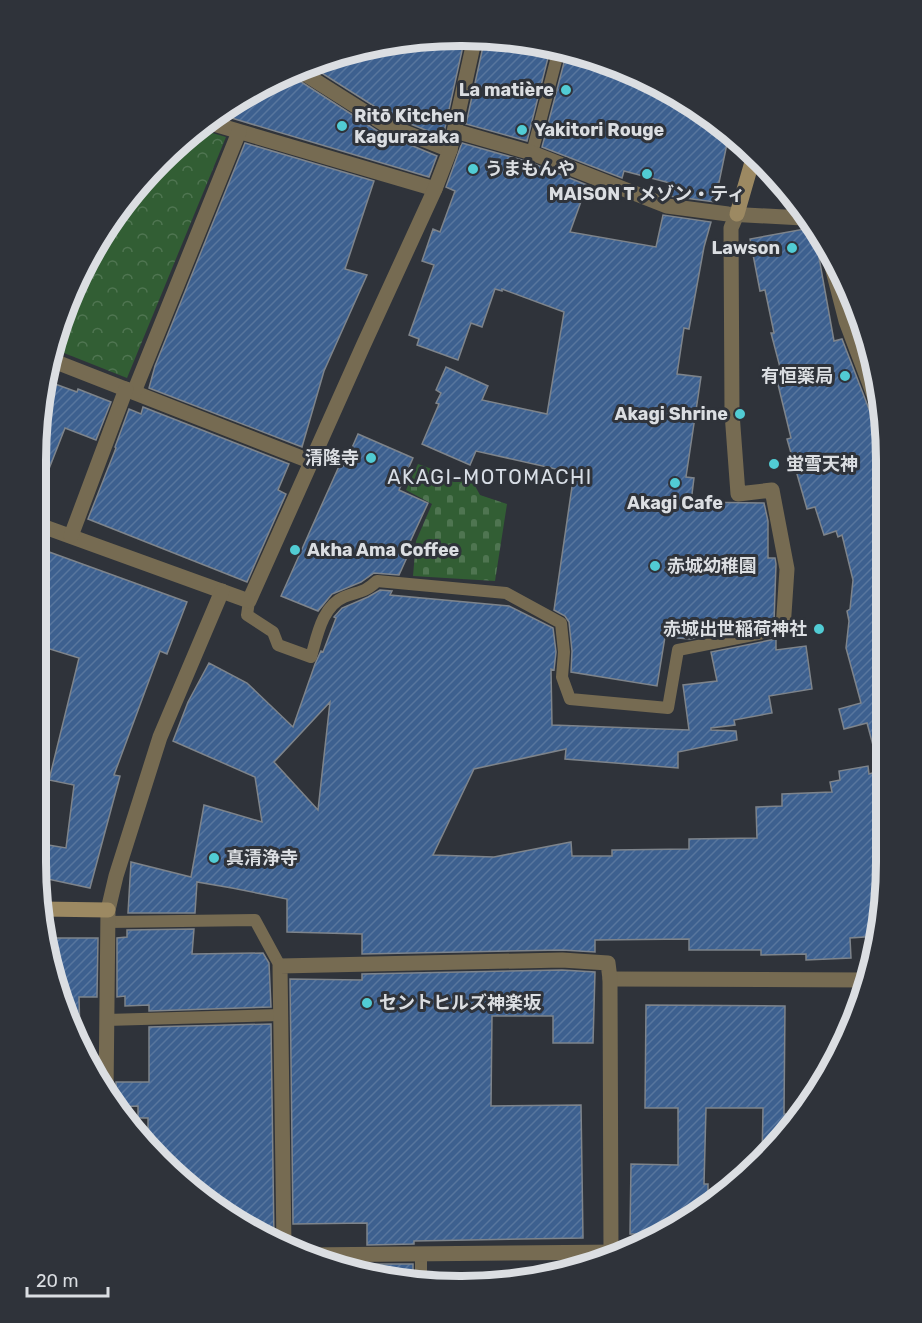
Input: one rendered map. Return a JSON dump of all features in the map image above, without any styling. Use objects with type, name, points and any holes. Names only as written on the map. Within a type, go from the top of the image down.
[{"type":"street","points":[[46,527],[249,602],[435,189],[450,150],[473,46]]},
{"type":"street","points":[[312,74],[384,124],[450,150]]},
{"type":"street","points":[[218,125],[435,189]]},
{"type":"street","points":[[455,131],[532,153],[667,206],[796,218]]},
{"type":"street","points":[[71,536],[239,132]]},
{"type":"street","points":[[751,165],[731,228],[732,412],[738,494],[772,490],[787,569],[783,629]]},
{"type":"street","points":[[837,288],[846,321],[867,378]]},
{"type":"street","points":[[59,363],[312,462]]},
{"type":"street","points":[[106,1076],[108,916],[116,876],[160,737],[222,591]]},
{"type":"street","points":[[49,910],[108,916]]},
{"type":"street","points":[[284,1237],[280,966],[562,960],[608,963],[616,1247]]},
{"type":"street","points":[[610,979],[858,980]]},
{"type":"street","points":[[327,1255],[601,1252]]},
{"type":"lane","points":[[532,153],[557,58]]},
{"type":"lane","points":[[249,602],[247,615],[273,632],[278,645],[311,657],[325,614],[342,598],[366,591],[377,581],[506,593],[561,623],[564,652],[562,677],[570,699],[668,708],[678,650],[783,629]]},
{"type":"lane","points":[[108,916],[255,920],[280,966]]},
{"type":"lane","points":[[106,1020],[280,1015]]},
{"type":"lane","points":[[421,1254],[421,1275]]},
{"type":"green space","points":[[209,132],[226,137],[127,378],[62,352],[78,302],[116,231],[149,188],[188,149]]},
{"type":"green space","points":[[418,464],[474,484],[480,495],[507,504],[495,581],[413,576],[416,541],[432,504],[406,490]]},
{"type":"building","points":[[463,46],[443,137],[388,115],[319,71],[380,54],[434,47]]},
{"type":"building","points":[[483,47],[549,56],[527,141],[466,124]]},
{"type":"building","points":[[565,60],[594,68],[644,89],[691,116],[727,143],[715,202],[669,196],[667,195],[670,183],[624,171],[622,178],[542,147]]},
{"type":"building","points":[[298,80],[379,132],[437,156],[429,177],[229,117]]},
{"type":"building","points":[[245,143],[374,181],[345,269],[367,275],[324,371],[302,447],[149,388],[155,366]]},
{"type":"building","points":[[462,143],[529,162],[587,185],[570,232],[656,247],[663,215],[711,222],[704,247],[689,329],[684,328],[677,374],[701,377],[686,477],[694,478],[691,502],[764,503],[768,521],[768,558],[775,558],[776,564],[774,622],[690,639],[665,637],[657,686],[571,672],[572,651],[569,622],[565,616],[554,610],[574,473],[476,451],[470,465],[422,444],[439,404],[436,403],[441,393],[436,390],[446,367],[488,386],[482,400],[547,414],[564,312],[502,289],[502,291],[495,289],[482,327],[471,323],[458,360],[417,345],[419,339],[409,335],[434,265],[422,261],[433,229],[440,232],[455,191],[446,187]]},
{"type":"building","points":[[805,229],[806,231],[818,250],[834,341],[842,339],[873,414],[876,461],[876,756],[867,723],[844,729],[839,709],[861,703],[846,648],[849,621],[847,611],[850,609],[853,580],[842,535],[838,537],[836,531],[824,535],[815,507],[807,509],[787,439],[791,438],[775,372],[781,371],[771,333],[774,333],[765,290],[760,291],[750,239]]},
{"type":"building","points":[[53,383],[77,392],[78,389],[111,402],[96,440],[65,428],[46,476],[47,434]]},
{"type":"building","points":[[143,407],[289,464],[278,490],[286,494],[247,582],[88,519],[129,409],[141,414]]},
{"type":"building","points":[[358,434],[413,458],[399,490],[428,503],[410,542],[413,544],[399,575],[374,573],[361,582],[332,594],[318,611],[281,596],[340,464],[344,466]]},
{"type":"building","points":[[46,551],[187,602],[167,654],[160,651],[114,775],[120,776],[90,888],[47,879],[46,845],[66,848],[74,785],[49,780],[79,658],[46,648]]},
{"type":"building","points":[[380,590],[392,591],[390,595],[509,606],[553,628],[556,652],[554,670],[551,669],[552,725],[689,730],[683,685],[717,681],[711,652],[776,639],[776,650],[806,646],[812,689],[769,696],[772,713],[734,720],[735,725],[711,728],[711,730],[736,731],[737,740],[678,752],[678,768],[565,759],[566,749],[474,769],[433,855],[494,857],[571,842],[572,856],[612,856],[612,850],[689,849],[689,839],[757,838],[756,807],[782,806],[782,794],[832,792],[830,782],[840,780],[839,771],[868,766],[869,774],[876,772],[875,889],[869,937],[850,938],[851,958],[806,960],[806,954],[761,955],[761,950],[689,950],[689,939],[595,940],[595,952],[562,950],[362,954],[362,934],[287,932],[287,899],[232,888],[197,882],[195,913],[128,913],[131,862],[191,877],[204,805],[262,822],[255,777],[173,741],[188,702],[209,663],[247,683],[293,727],[315,664],[321,651],[323,652],[336,618],[334,617],[342,608]],"holes":[[[330,702],[318,810],[274,762]]]},
{"type":"building","points":[[194,929],[192,954],[263,953],[269,963],[271,1007],[149,1011],[149,1005],[125,1006],[125,996],[117,997],[117,938],[127,937],[127,930]]},
{"type":"building","points":[[53,938],[98,938],[97,997],[79,997],[80,1025],[68,995]]},
{"type":"building","points":[[562,970],[595,972],[593,1043],[553,1043],[553,1016],[492,1016],[491,1106],[581,1105],[583,1238],[414,1241],[414,1244],[367,1245],[367,1223],[293,1224],[290,979],[362,980],[362,974]]},
{"type":"building","points":[[646,1005],[785,1006],[784,1114],[790,1114],[762,1146],[763,1108],[706,1108],[704,1184],[708,1184],[708,1195],[644,1234],[630,1234],[631,1164],[678,1165],[678,1108],[645,1108]]},
{"type":"building","points":[[271,1024],[274,1232],[231,1207],[188,1174],[148,1134],[148,1118],[138,1118],[138,1106],[127,1106],[116,1092],[116,1082],[149,1082],[149,1027]]},
{"type":"building","points":[[413,1264],[413,1274],[380,1269],[367,1266]]},
{"type":"place","name":"La matière","points":[[566,90]]},
{"type":"place","name":"Ritō Kitchen Kagurazaka","points":[[342,126]]},
{"type":"place","name":"Yakitori Rouge","points":[[522,130]]},
{"type":"place","name":"うまもんや","points":[[473,169]]},
{"type":"place","name":"MAISON T メゾン・ティ","points":[[647,174]]},
{"type":"place","name":"Lawson","points":[[792,248]]},
{"type":"place","name":"有恒薬局","points":[[845,376]]},
{"type":"place","name":"Akagi Shrine","points":[[740,414]]},
{"type":"place","name":"清隆寺","points":[[371,458]]},
{"type":"place","name":"蛍雪天神","points":[[774,464]]},
{"type":"place","name":"Akagi Cafe","points":[[675,483]]},
{"type":"place","name":"Akha Ama Coffee","points":[[295,550]]},
{"type":"place","name":"赤城幼稚園","points":[[655,566]]},
{"type":"place","name":"赤城出世稲荷神社","points":[[819,629]]},
{"type":"place","name":"真清浄寺","points":[[214,858]]},
{"type":"place","name":"セントヒルズ神楽坂","points":[[367,1003]]},
{"type":"district","name":"AKAGI-MOTOMACHI","points":[[490,477]]}]
